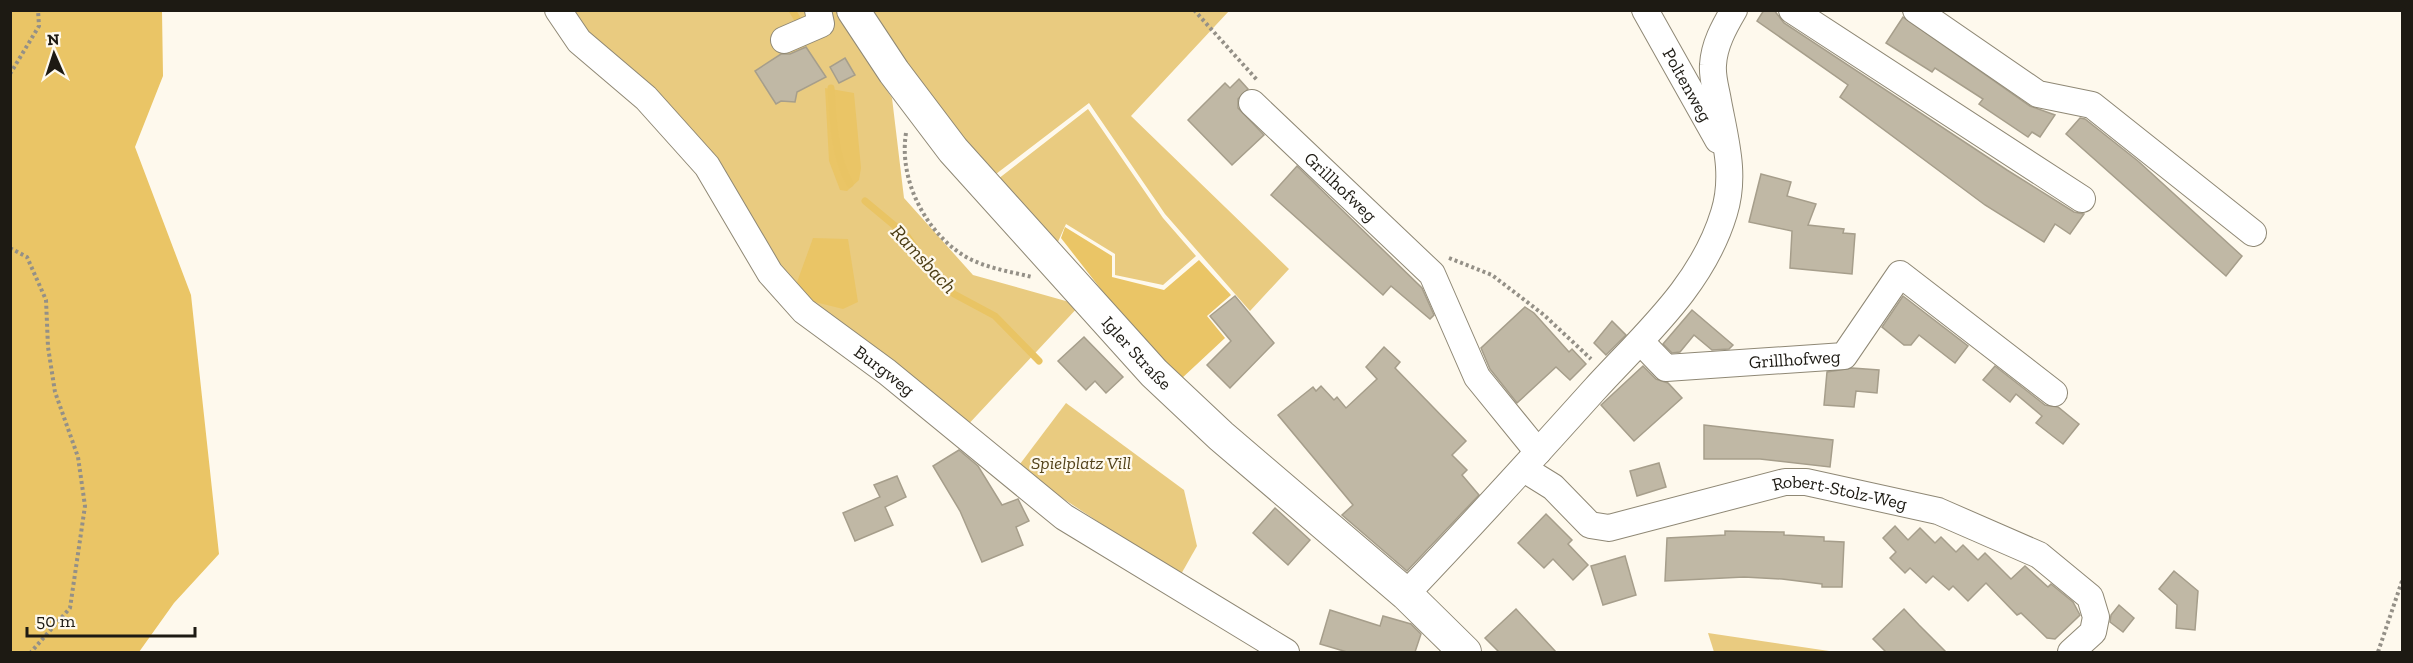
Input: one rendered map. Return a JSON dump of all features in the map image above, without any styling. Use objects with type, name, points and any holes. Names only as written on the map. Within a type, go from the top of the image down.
[{"type":"main road","name":"Igler Straße","points":[[853,10],[918,106],[960,159],[1154,373],[1221,436],[1406,594],[1464,652]]},
{"type":"street","name":"Burgweg","points":[[558,10],[579,41],[646,98],[707,166],[770,273],[804,311],[887,372],[1064,517],[1286,652]]},
{"type":"street","points":[[783,40],[821,24],[818,10]]},
{"type":"street","name":"Poltenweg","points":[[1645,10],[1729,159]]},
{"type":"street","points":[[1406,594],[1641,342],[1685,289],[1713,245],[1729,194],[1729,159],[1713,63],[1721,34],[1734,10]]},
{"type":"street","points":[[1792,10],[2082,199]]},
{"type":"street","points":[[1917,10],[2038,94],[2092,105],[2253,233]]},
{"type":"street","name":"Grillhofweg","points":[[1258,96],[1432,274],[1477,377],[1531,461]]},
{"type":"street","name":"Grillhofweg","points":[[1641,342],[1666,368],[1844,356],[1900,274],[2054,393]]},
{"type":"street","name":"Robert-Stolz-Weg","points":[[1531,461],[1590,525],[1609,528],[1785,482],[1806,482],[1938,511],[2039,555],[2090,597],[2096,616],[2093,632],[2071,652]]},
{"type":"path","points":[[10,74],[39,26],[38,10]]},
{"type":"path","points":[[1194,10],[1258,96]]},
{"type":"path","points":[[918,106],[907,122],[905,158],[911,191],[920,207],[957,251],[989,266],[1037,278]]},
{"type":"path","points":[[10,248],[27,257],[46,300],[48,347],[56,392],[78,457],[85,506],[70,608],[31,652]]},
{"type":"path","points":[[1442,255],[1492,275],[1544,315],[1608,375]]},
{"type":"path","points":[[2378,652],[2403,581]]},
{"type":"green space","points":[[563,11],[836,11],[892,98],[904,198],[973,275],[1080,305],[964,429],[818,316]]},
{"type":"green space","points":[[867,11],[1229,11],[1131,116],[1289,269],[1250,311],[1165,214],[1089,103],[992,177]]},
{"type":"green space","points":[[1088,109],[1163,218],[1196,256],[1163,285],[1115,275],[1115,254],[1066,224],[1057,244],[998,179]]},
{"type":"green space","name":"Spielplatz Vill","points":[[1066,403],[1184,490],[1197,546],[1180,576],[1017,468]]},
{"type":"green space","points":[[1708,633],[1836,652],[1714,652]]},
{"type":"shaded area","points":[[10,11],[162,11],[163,76],[135,147],[191,295],[219,554],[174,603],[139,652],[11,652]]},
{"type":"shaded area","points":[[825,88],[854,93],[861,168],[859,180],[847,191],[840,190],[829,161]]},
{"type":"shaded area","points":[[1065,227],[1112,256],[1112,277],[1164,290],[1199,260],[1231,295],[1207,316],[1225,338],[1181,379],[1114,306],[1061,238]]},
{"type":"shaded area","points":[[813,238],[848,239],[858,302],[843,309],[811,301],[796,285]]},
{"type":"building","points":[[1764,10],[1774,10],[1784,23],[2007,170],[2074,212],[2084,214],[2070,234],[2055,224],[2044,242],[1985,205],[1840,97],[1848,85],[1757,21]]},
{"type":"building","points":[[1903,17],[2030,106],[2055,115],[2040,137],[2032,132],[2028,137],[1979,104],[1983,99],[1935,68],[1932,72],[1886,43]]},
{"type":"building","points":[[806,47],[826,77],[797,92],[795,102],[781,101],[776,104],[755,71],[781,54],[790,54]]},
{"type":"building","points":[[845,58],[855,75],[839,83],[830,67]]},
{"type":"building","points":[[1239,79],[1248,89],[1238,99],[1238,108],[1264,135],[1232,165],[1188,120],[1225,83],[1230,88]]},
{"type":"building","points":[[2080,118],[2085,119],[2138,161],[2242,256],[2226,276],[2066,134]]},
{"type":"building","points":[[1297,166],[1422,288],[1434,315],[1430,319],[1391,286],[1383,295],[1271,195]]},
{"type":"building","points":[[1761,174],[1791,182],[1787,196],[1816,204],[1808,225],[1844,229],[1843,233],[1855,234],[1852,274],[1790,268],[1792,231],[1749,222]]},
{"type":"building","points":[[1235,296],[1274,343],[1230,388],[1207,365],[1231,341],[1210,316]]},
{"type":"building","points":[[1903,296],[1968,346],[1955,363],[1919,335],[1911,345],[1904,345],[1882,327]]},
{"type":"building","points":[[1525,307],[1534,313],[1569,352],[1572,349],[1586,364],[1570,380],[1556,367],[1517,403],[1490,369],[1481,348]]},
{"type":"building","points":[[1692,310],[1733,345],[1729,349],[1712,350],[1694,335],[1680,352],[1672,353],[1663,344]]},
{"type":"building","points":[[1612,321],[1626,335],[1606,355],[1594,343]]},
{"type":"building","points":[[1084,337],[1123,377],[1106,393],[1095,381],[1086,390],[1058,361]]},
{"type":"building","points":[[1384,347],[1400,362],[1395,368],[1466,441],[1452,455],[1467,470],[1462,475],[1479,495],[1407,571],[1342,515],[1353,505],[1278,415],[1313,387],[1316,391],[1321,386],[1334,400],[1337,397],[1346,408],[1377,379],[1366,367]]},
{"type":"building","points":[[1643,366],[1656,379],[1668,383],[1682,398],[1634,441],[1601,405]]},
{"type":"building","points":[[1995,366],[2045,405],[2058,407],[2079,424],[2063,444],[2036,423],[2042,416],[2016,394],[2010,402],[1983,380]]},
{"type":"building","points":[[1852,368],[1879,370],[1877,393],[1856,391],[1854,407],[1824,405],[1827,372]]},
{"type":"building","points":[[1704,425],[1833,440],[1830,467],[1760,459],[1704,459]]},
{"type":"building","points":[[959,450],[978,466],[1002,505],[1018,499],[1029,521],[1016,527],[1023,545],[982,562],[960,511],[933,466]]},
{"type":"building","points":[[1659,463],[1666,487],[1637,496],[1630,471]]},
{"type":"building","points":[[897,476],[906,497],[885,507],[893,525],[855,541],[843,513],[880,497],[874,485]]},
{"type":"building","points":[[1275,508],[1310,540],[1288,565],[1253,533]]},
{"type":"building","points":[[1546,514],[1572,540],[1568,544],[1588,565],[1573,580],[1553,559],[1544,568],[1518,543]]},
{"type":"building","points":[[1895,526],[1908,540],[1920,528],[1935,543],[1941,537],[1956,552],[1963,545],[1978,560],[1985,553],[2011,579],[2025,566],[2048,587],[2051,584],[2073,602],[2080,615],[2055,639],[2047,638],[2021,613],[2017,615],[1986,583],[1968,601],[1953,586],[1949,590],[1933,576],[1926,583],[1910,568],[1905,573],[1890,558],[1896,552],[1883,538]]},
{"type":"building","points":[[1725,531],[1784,532],[1784,535],[1824,537],[1824,541],[1844,542],[1842,587],[1822,587],[1822,584],[1744,577],[1665,581],[1667,538],[1725,535]]},
{"type":"building","points":[[1625,556],[1636,595],[1603,605],[1591,566]]},
{"type":"building","points":[[2174,571],[2198,591],[2195,630],[2176,628],[2177,605],[2159,589]]},
{"type":"building","points":[[2119,605],[2134,618],[2123,632],[2110,622],[2111,615]]},
{"type":"building","points":[[1516,609],[1556,652],[1499,652],[1485,638]]},
{"type":"building","points":[[1904,609],[1946,652],[1886,652],[1873,639]]},
{"type":"building","points":[[1330,610],[1380,626],[1383,616],[1411,624],[1421,634],[1415,652],[1347,652],[1320,644]]},
{"type":"waterway","name":"Ramsbach","points":[[792,10],[798,20]]},
{"type":"waterway","name":"Ramsbach","points":[[831,88],[837,149],[850,184]]},
{"type":"waterway","name":"Ramsbach","points":[[865,201],[907,236],[937,278],[954,294],[995,316],[1039,361]]}]
